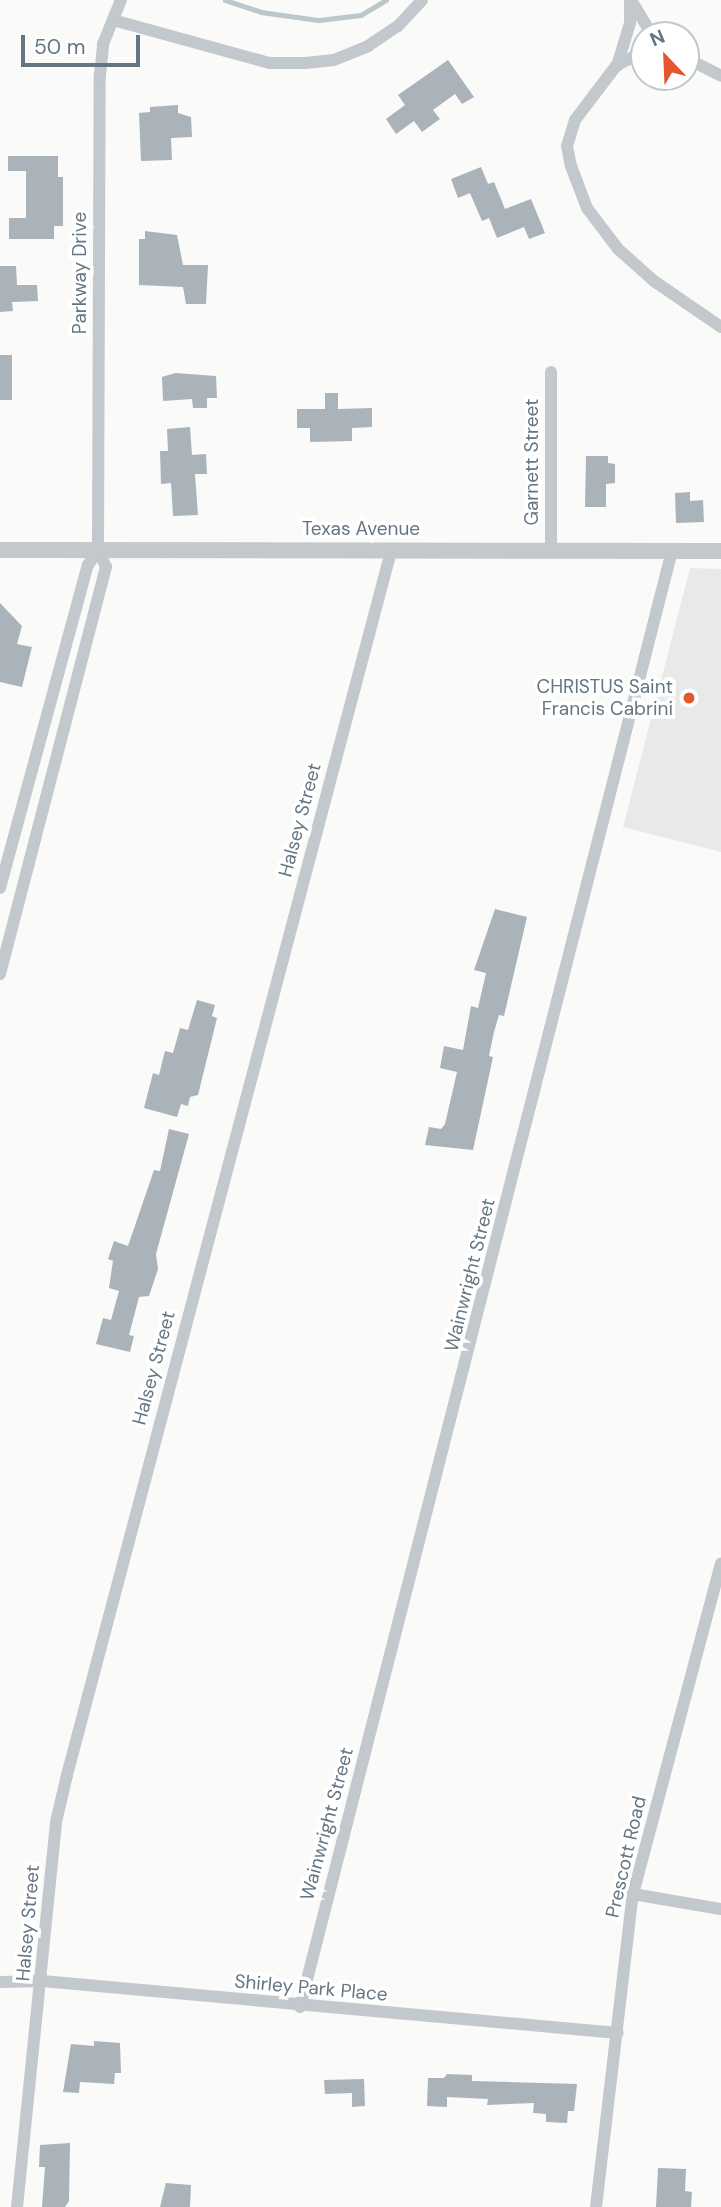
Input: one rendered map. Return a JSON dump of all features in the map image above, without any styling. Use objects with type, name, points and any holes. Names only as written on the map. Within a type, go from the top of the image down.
[{"type":"street","name":"Parkway Drive","points":[[0,974],[106,567],[98,550],[100,75],[113,20],[121,0]]},
{"type":"street","points":[[113,20],[269,63],[305,63],[334,60],[368,46],[398,26],[422,0]]},
{"type":"street","points":[[631,0],[644,21]]},
{"type":"street","points":[[631,0],[630,23],[617,66],[575,120],[567,146],[578,189],[618,249],[654,281],[721,327]]},
{"type":"street","points":[[617,66],[630,59]]},
{"type":"street","points":[[700,65],[721,76]]},
{"type":"street","name":"Garnett Street","points":[[551,372],[551,551]]},
{"type":"street","name":"Texas Avenue","points":[[0,550],[721,551]]},
{"type":"street","name":"Parkway Drive","points":[[0,888],[88,565],[98,550]]},
{"type":"street","name":"Halsey Street","points":[[18,2207],[56,1822],[391,551]]},
{"type":"street","name":"Wainwright Street","points":[[300,2007],[672,551]]},
{"type":"street","name":"Prescott Road","points":[[596,2207],[633,1894],[721,1563]]},
{"type":"street","points":[[633,1894],[721,1909]]},
{"type":"street","name":"Shirley Park Place","points":[[0,1982],[42,1981],[300,2007],[618,2033]]},
{"type":"shaded area","name":"CHRISTUS Saint Francis Cabrini","points":[[690,568],[721,569],[721,852],[623,827]]},
{"type":"building","points":[[448,60],[474,97],[462,104],[455,94],[433,110],[440,119],[422,132],[414,121],[396,134],[386,119],[405,105],[398,95]]},
{"type":"building","points":[[178,105],[178,113],[191,117],[192,137],[171,138],[172,160],[141,161],[139,113],[150,112],[150,107]]},
{"type":"building","points":[[8,156],[58,156],[58,177],[63,177],[63,226],[54,226],[54,239],[9,239],[9,218],[26,218],[26,171],[8,171]]},
{"type":"building","points":[[481,167],[488,184],[494,182],[505,209],[531,199],[545,233],[529,239],[524,227],[497,238],[489,218],[482,221],[470,193],[458,198],[451,179]]},
{"type":"building","points":[[145,231],[177,235],[183,265],[208,265],[206,304],[186,304],[183,287],[139,285],[139,239],[145,239]]},
{"type":"building","points":[[0,266],[16,266],[17,285],[37,285],[38,301],[12,302],[13,311],[0,312]]},
{"type":"building","points":[[0,355],[12,355],[12,400],[0,400]]},
{"type":"building","points":[[175,373],[216,376],[217,398],[207,398],[207,408],[193,408],[192,399],[163,401],[162,377]]},
{"type":"building","points":[[325,393],[338,393],[338,409],[372,408],[372,427],[352,428],[352,441],[310,442],[310,428],[297,428],[297,409],[325,409]]},
{"type":"building","points":[[190,427],[192,455],[206,454],[207,474],[195,474],[198,515],[173,516],[171,483],[161,484],[160,451],[168,451],[167,429]]},
{"type":"building","points":[[586,456],[608,456],[608,463],[615,464],[615,483],[606,484],[606,507],[585,507]]},
{"type":"building","points":[[690,492],[690,501],[703,500],[704,522],[676,523],[675,493]]},
{"type":"building","points":[[0,603],[22,626],[17,644],[32,647],[22,687],[0,682]]},
{"type":"building","points":[[495,909],[527,917],[504,1016],[499,1015],[494,1032],[489,1056],[493,1057],[473,1150],[425,1145],[429,1127],[441,1129],[445,1124],[457,1072],[440,1068],[444,1046],[463,1050],[471,1006],[478,1008],[486,973],[474,970]]},
{"type":"building","points":[[197,1000],[215,1005],[212,1016],[217,1018],[198,1095],[190,1097],[188,1106],[181,1104],[177,1117],[144,1108],[153,1073],[159,1075],[165,1051],[173,1053],[180,1028],[188,1030]]},
{"type":"building","points":[[169,1129],[189,1134],[156,1254],[158,1269],[149,1296],[139,1297],[129,1335],[134,1336],[130,1352],[96,1344],[103,1318],[111,1320],[119,1291],[109,1288],[113,1261],[108,1259],[114,1241],[128,1246],[154,1170],[160,1171]]},
{"type":"building","points":[[94,2041],[120,2043],[121,2073],[115,2073],[114,2084],[80,2082],[79,2093],[63,2092],[71,2044],[94,2046]]},
{"type":"building","points":[[447,2074],[472,2075],[472,2081],[577,2084],[574,2111],[568,2111],[567,2123],[546,2122],[546,2114],[533,2113],[534,2103],[487,2105],[488,2099],[447,2097],[447,2107],[427,2106],[428,2078],[444,2078]]},
{"type":"building","points":[[364,2079],[365,2106],[352,2107],[352,2093],[325,2094],[324,2080]]},
{"type":"building","points":[[70,2143],[69,2201],[65,2207],[42,2207],[45,2167],[39,2167],[40,2145]]},
{"type":"building","points":[[658,2168],[686,2169],[685,2191],[692,2192],[691,2207],[656,2207]]},
{"type":"building","points":[[166,2183],[191,2185],[190,2207],[160,2207]]},
{"type":"waterway","points":[[225,0],[261,12],[319,20],[361,15],[386,0]]},
{"type":"place","name":"CHRISTUS Saint Francis Cabrini","points":[[689,698]]}]
